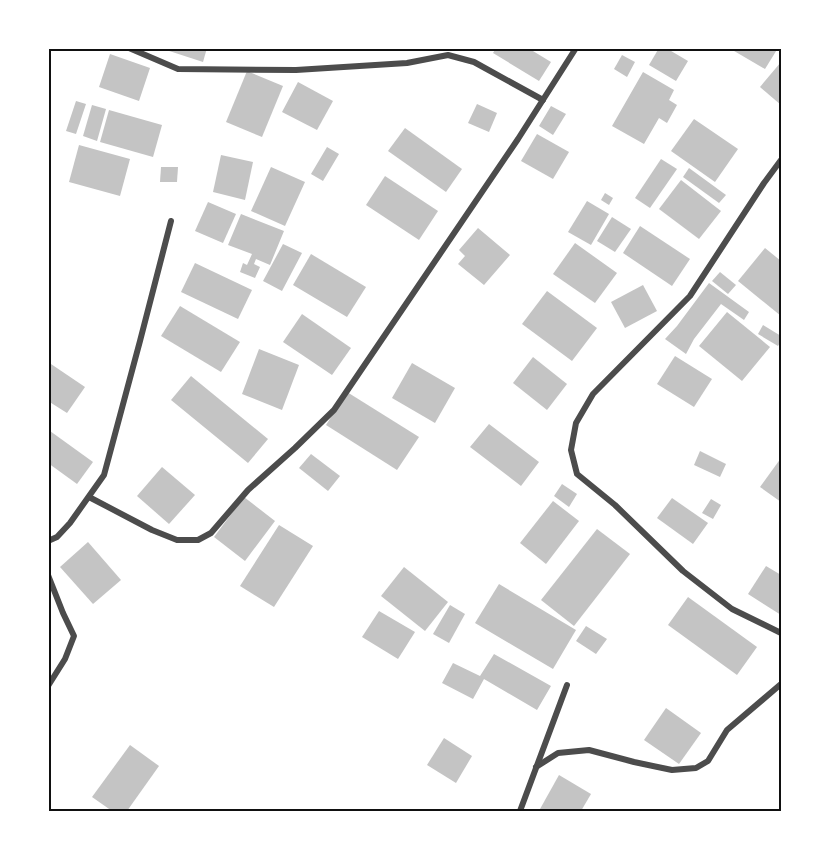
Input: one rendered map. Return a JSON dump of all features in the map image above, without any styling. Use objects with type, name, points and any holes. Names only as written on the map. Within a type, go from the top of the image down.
[{"type":"street","points":[[129,48],[178,69],[296,70],[407,63],[448,55],[474,62],[543,100]]},
{"type":"street","points":[[88,497],[152,530],[177,540],[198,540],[211,533],[248,490],[334,411],[576,48]]},
{"type":"street","points":[[781,160],[690,296],[593,394],[576,423],[570,450],[577,474],[615,505],[683,571],[732,609],[781,633]]},
{"type":"street","points":[[48,541],[57,537],[70,523],[104,475],[171,221]]},
{"type":"street","points":[[48,575],[74,636],[66,659],[48,686]]},
{"type":"street","points":[[520,811],[567,684]]},
{"type":"street","points":[[536,767],[558,753],[589,750],[672,770],[696,768],[708,761],[727,730],[781,684]]},
{"type":"building","points":[[160,48],[207,48],[203,62]]},
{"type":"building","points":[[496,48],[528,48],[551,62],[539,81],[493,53]]},
{"type":"building","points":[[659,48],[666,48],[688,61],[676,81],[649,65]]},
{"type":"building","points":[[729,48],[778,48],[765,69]]},
{"type":"building","points":[[110,54],[150,68],[139,101],[99,87]]},
{"type":"building","points":[[622,55],[635,62],[627,77],[614,69]]},
{"type":"building","points":[[781,62],[781,105],[760,87]]},
{"type":"building","points":[[247,71],[283,86],[262,137],[226,122]]},
{"type":"building","points":[[643,72],[674,90],[669,100],[677,105],[667,123],[659,118],[644,144],[612,126]]},
{"type":"building","points":[[298,82],[333,101],[317,130],[282,112]]},
{"type":"building","points":[[76,101],[86,104],[76,134],[66,131]]},
{"type":"building","points":[[477,104],[497,113],[489,132],[468,123]]},
{"type":"building","points":[[92,105],[106,109],[97,141],[83,136]]},
{"type":"building","points":[[551,106],[566,114],[553,135],[539,126]]},
{"type":"building","points":[[109,110],[162,125],[153,157],[100,142]]},
{"type":"building","points":[[694,119],[738,149],[715,182],[671,151]]},
{"type":"building","points":[[405,128],[462,169],[446,192],[388,151]]},
{"type":"building","points":[[537,134],[569,152],[553,179],[521,161]]},
{"type":"building","points":[[79,145],[130,159],[120,196],[69,182]]},
{"type":"building","points":[[327,147],[339,154],[323,181],[311,174]]},
{"type":"building","points":[[221,155],[253,162],[245,200],[213,192]]},
{"type":"building","points":[[661,159],[677,169],[650,208],[635,198]]},
{"type":"building","points":[[161,167],[178,167],[177,182],[160,182]]},
{"type":"building","points":[[271,167],[305,182],[285,226],[251,211]]},
{"type":"building","points":[[689,168],[726,195],[719,203],[683,177]]},
{"type":"building","points":[[385,176],[438,211],[419,240],[366,205]]},
{"type":"building","points":[[681,180],[721,211],[699,239],[659,209]]},
{"type":"building","points":[[605,193],[613,198],[609,205],[601,200]]},
{"type":"building","points":[[587,201],[609,214],[591,245],[568,232]]},
{"type":"building","points":[[208,202],[236,214],[223,243],[195,231]]},
{"type":"building","points":[[241,214],[284,231],[270,265],[256,259],[254,264],[260,267],[255,278],[240,272],[243,263],[247,265],[252,254],[228,245]]},
{"type":"building","points":[[612,217],[631,229],[615,252],[597,241]]},
{"type":"building","points":[[640,226],[690,259],[672,286],[623,253]]},
{"type":"building","points":[[478,228],[510,255],[484,285],[458,264],[465,256],[459,250]]},
{"type":"building","points":[[575,243],[617,273],[595,303],[553,274]]},
{"type":"building","points":[[283,244],[302,253],[282,291],[263,281]]},
{"type":"building","points":[[765,248],[781,261],[781,316],[738,281]]},
{"type":"building","points":[[311,254],[366,287],[347,317],[293,285]]},
{"type":"building","points":[[195,263],[252,290],[238,319],[181,292]]},
{"type":"building","points":[[720,272],[736,285],[728,294],[712,281]]},
{"type":"building","points":[[709,283],[749,312],[744,320],[721,304],[694,339],[686,354],[665,339]]},
{"type":"building","points":[[643,285],[657,311],[625,328],[611,302]]},
{"type":"building","points":[[547,291],[597,328],[572,361],[522,324]]},
{"type":"building","points":[[180,306],[240,342],[221,372],[161,336]]},
{"type":"building","points":[[727,312],[770,347],[742,381],[699,346]]},
{"type":"building","points":[[302,314],[351,348],[332,375],[283,342]]},
{"type":"building","points":[[763,325],[781,336],[778,346],[758,334]]},
{"type":"building","points":[[259,349],[299,365],[282,410],[242,394]]},
{"type":"building","points":[[675,356],[712,379],[694,407],[657,384]]},
{"type":"building","points":[[533,357],[567,384],[547,410],[513,383]]},
{"type":"building","points":[[48,362],[85,387],[67,413],[48,401]]},
{"type":"building","points":[[412,363],[455,388],[435,423],[392,398]]},
{"type":"building","points":[[191,376],[268,439],[248,463],[171,400]]},
{"type":"building","points":[[347,392],[419,437],[397,470],[326,425]]},
{"type":"building","points":[[489,424],[539,462],[521,486],[470,447]]},
{"type":"building","points":[[50,431],[93,462],[77,484],[48,463],[48,433]]},
{"type":"building","points":[[700,451],[726,464],[720,477],[694,465]]},
{"type":"building","points":[[311,454],[340,476],[328,491],[299,468]]},
{"type":"building","points":[[781,458],[781,502],[760,487]]},
{"type":"building","points":[[162,467],[195,495],[169,524],[137,496]]},
{"type":"building","points":[[562,484],[577,494],[569,507],[554,496]]},
{"type":"building","points":[[244,497],[275,521],[245,561],[214,537]]},
{"type":"building","points":[[672,498],[708,523],[693,544],[657,518]]},
{"type":"building","points":[[711,499],[721,505],[713,519],[702,513]]},
{"type":"building","points":[[553,501],[579,521],[546,564],[520,543]]},
{"type":"building","points":[[279,525],[313,546],[274,607],[240,586]]},
{"type":"building","points":[[597,529],[630,554],[574,626],[541,600]]},
{"type":"building","points":[[88,542],[121,580],[93,604],[60,567]]},
{"type":"building","points":[[766,566],[781,575],[781,615],[748,594]]},
{"type":"building","points":[[404,567],[448,602],[425,631],[381,596]]},
{"type":"building","points":[[499,584],[576,630],[553,669],[475,623]]},
{"type":"building","points":[[688,597],[757,647],[737,675],[668,625]]},
{"type":"building","points":[[450,605],[465,614],[449,643],[433,634]]},
{"type":"building","points":[[379,611],[415,632],[398,659],[362,637]]},
{"type":"building","points":[[586,626],[607,639],[596,654],[576,641]]},
{"type":"building","points":[[494,654],[551,686],[537,710],[484,679],[473,699],[442,683],[453,663],[480,676]]},
{"type":"building","points":[[666,708],[701,733],[679,764],[644,740]]},
{"type":"building","points":[[444,738],[472,756],[456,783],[427,765]]},
{"type":"building","points":[[130,745],[159,766],[127,811],[112,811],[92,797]]},
{"type":"building","points":[[559,775],[591,794],[581,811],[543,811],[540,809]]}]
